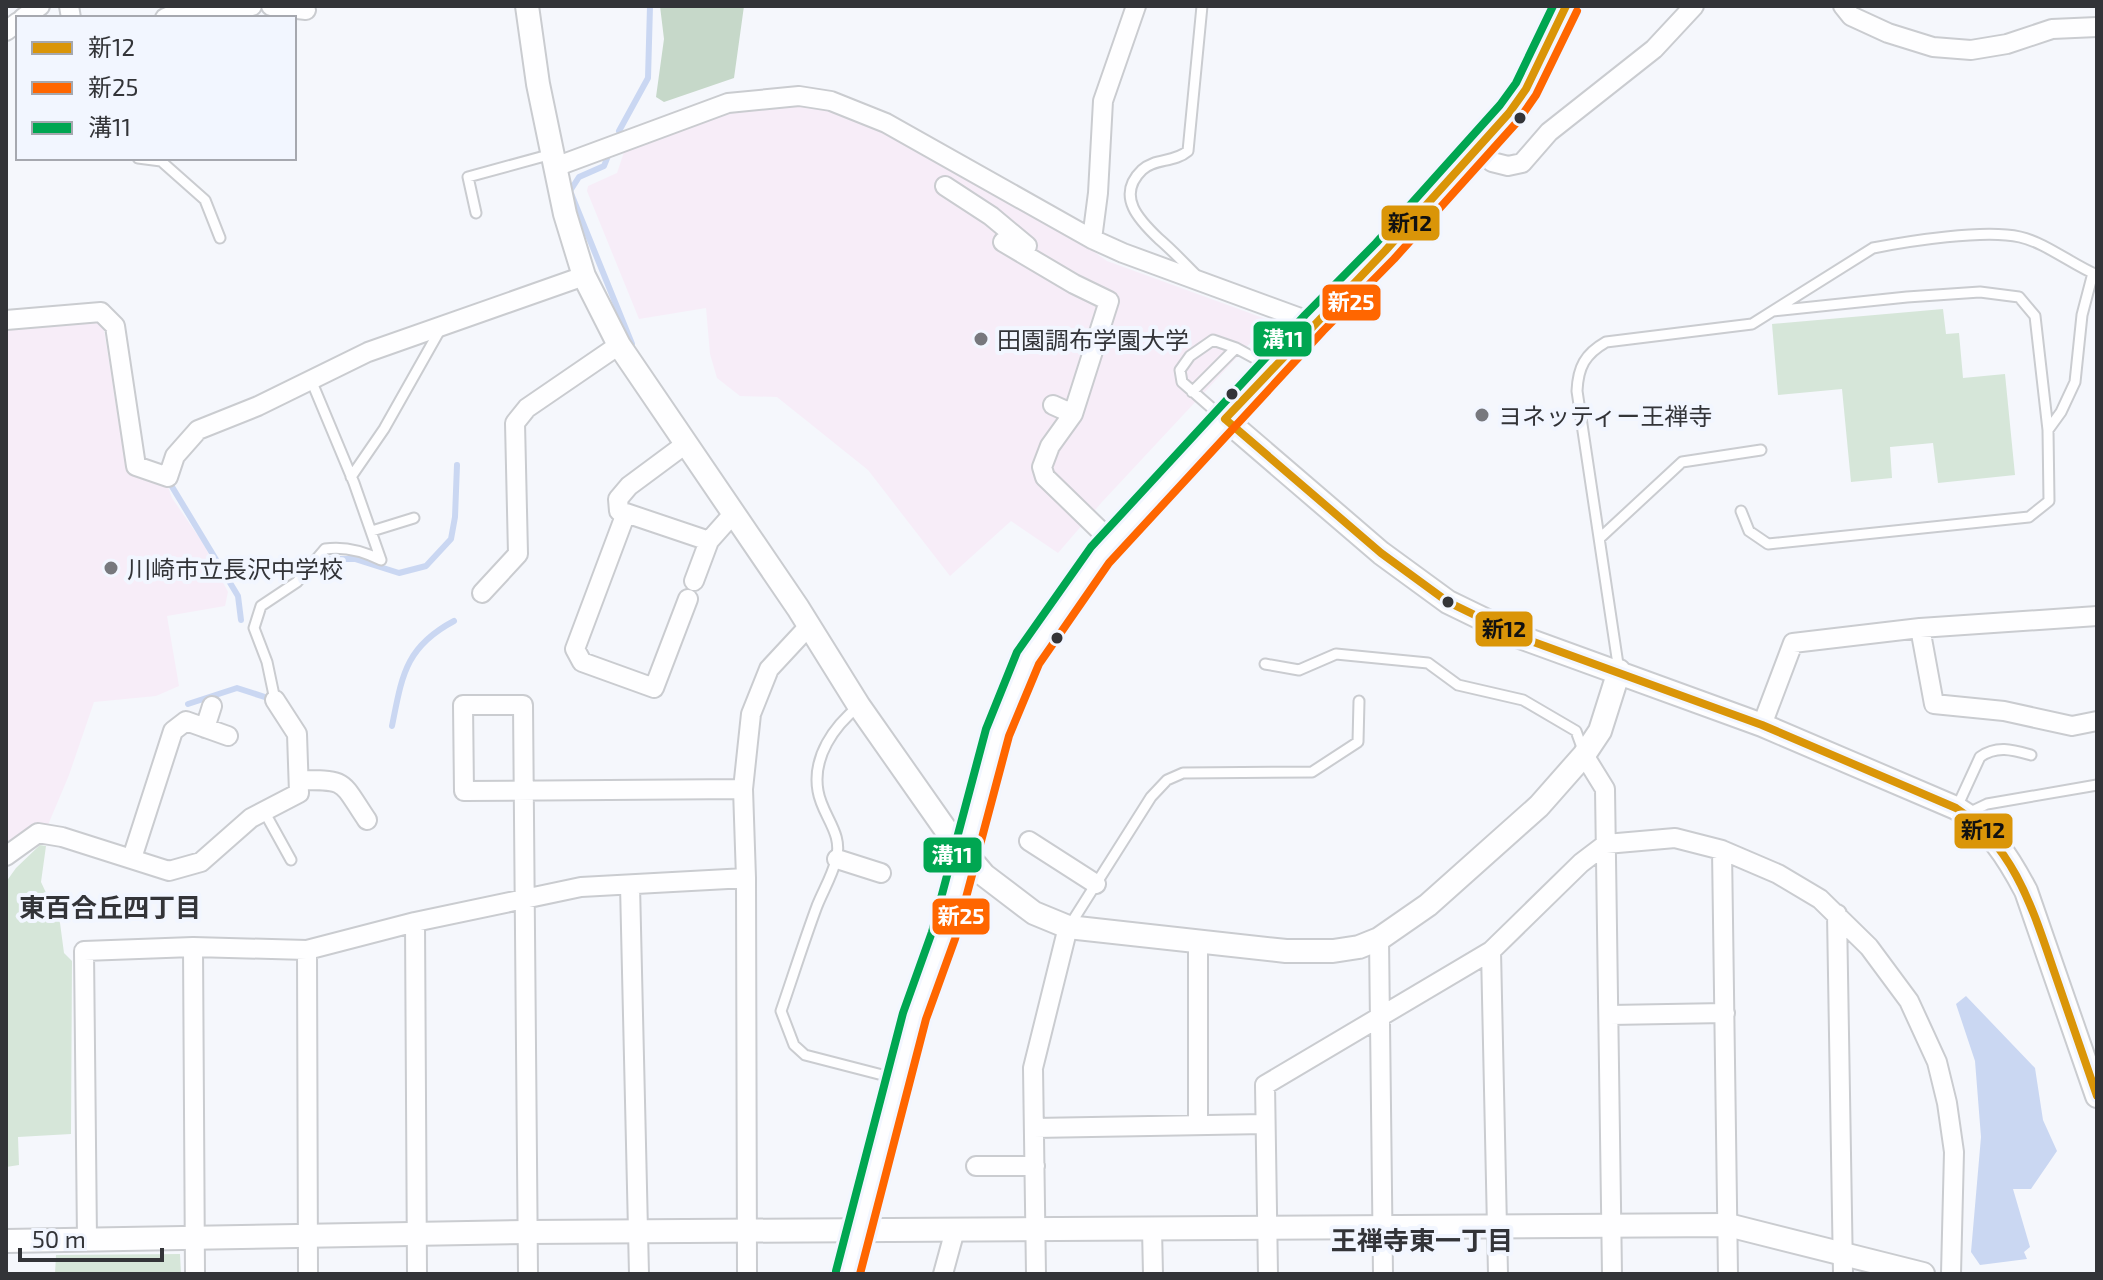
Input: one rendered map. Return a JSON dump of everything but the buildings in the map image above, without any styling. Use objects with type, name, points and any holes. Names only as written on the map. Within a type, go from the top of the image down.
[{"type":"main road","points":[[848,1274],[898,1079],[947,919],[998,732],[1012,692],[1033,648],[1112,542],[1477,150],[1526,89],[1566,6]]},
{"type":"street","points":[[170,16],[252,6]]},
{"type":"street","points":[[271,6],[306,10]]},
{"type":"street","points":[[527,6],[565,214],[584,276],[619,345],[859,706],[946,830],[984,875],[1034,913],[1068,927],[1306,952],[1359,947],[1379,939],[1428,905],[1539,806],[1584,755],[1600,731],[1619,671]]},
{"type":"street","points":[[1092,239],[1103,101],[1136,6]]},
{"type":"street","points":[[1477,150],[1492,162],[1508,166],[1522,163],[1549,132],[1654,49],[1694,6]]},
{"type":"street","points":[[1843,6],[1851,16],[1863,22],[1933,47],[1971,50],[2007,44],[2052,29],[2097,27]]},
{"type":"street","points":[[553,160],[728,103],[799,96],[831,101],[886,123],[1092,239],[1314,323]]},
{"type":"street","points":[[945,186],[991,216],[1040,256],[1044,266]]},
{"type":"street","points":[[1003,242],[1109,301],[1073,414],[1050,446],[1042,467],[1045,477],[1112,542]]},
{"type":"street","points":[[6,320],[101,312],[115,326],[136,466],[168,477],[175,456],[198,430],[258,406],[368,352],[584,276]]},
{"type":"street","points":[[482,593],[518,554],[515,423],[527,408],[619,345]]},
{"type":"street","points":[[1053,405],[1073,414]]},
{"type":"street","points":[[1225,419],[1381,553],[1448,602],[1520,637],[1762,725],[1961,811],[1983,826],[2026,891],[2096,1088]]},
{"type":"street","points":[[625,517],[619,511],[618,499],[629,486],[687,443]]},
{"type":"street","points":[[709,541],[626,513],[587,597],[575,649],[582,662],[654,688],[709,541],[733,514]]},
{"type":"street","points":[[1762,725],[1793,643],[1920,628],[2097,616]]},
{"type":"street","points":[[747,1274],[743,789],[751,714],[769,669],[808,627]]},
{"type":"street","points":[[1920,628],[1934,704],[2004,711],[2072,726],[2097,721]]},
{"type":"street","points":[[6,856],[38,833],[62,837],[169,871],[201,862],[251,818],[299,793],[297,734],[275,700]]},
{"type":"street","points":[[528,1274],[525,790],[523,705],[463,705],[464,791],[525,790],[743,789]]},
{"type":"street","points":[[205,728],[212,706]]},
{"type":"street","points":[[132,858],[173,731],[186,721],[228,736]]},
{"type":"street","points":[[1584,755],[1605,789],[1612,1274]]},
{"type":"street","points":[[299,780],[337,780],[345,786],[367,820]]},
{"type":"street","points":[[1268,1274],[1265,1085],[1491,951],[1581,863],[1606,844],[1675,838],[1722,850],[1778,874],[1820,899],[1869,947],[1909,1001],[1937,1062],[1947,1103],[1954,1152],[1951,1274]]},
{"type":"street","points":[[1029,841],[1096,884]]},
{"type":"street","points":[[1722,850],[1728,1274]]},
{"type":"street","points":[[837,859],[881,873]]},
{"type":"street","points":[[87,1239],[84,951],[193,947],[307,950],[415,922],[581,887],[746,878]]},
{"type":"street","points":[[630,885],[639,1274]]},
{"type":"street","points":[[1837,914],[1843,1265]]},
{"type":"street","points":[[415,922],[417,1274]]},
{"type":"street","points":[[1036,1274],[1033,1068],[1068,927]]},
{"type":"street","points":[[1379,939],[1383,1274]]},
{"type":"street","points":[[1198,943],[1198,1125]]},
{"type":"street","points":[[193,947],[195,1274]]},
{"type":"street","points":[[307,950],[308,1274]]},
{"type":"street","points":[[1491,951],[1498,1274]]},
{"type":"street","points":[[1610,1015],[1725,1013]]},
{"type":"street","points":[[1034,1128],[1265,1124]]},
{"type":"street","points":[[976,1166],[1035,1166]]},
{"type":"street","points":[[6,1241],[528,1232],[1728,1225],[1843,1265],[1923,1274]]},
{"type":"street","points":[[1152,1229],[1153,1274]]},
{"type":"street","points":[[943,1274],[955,1230]]},
{"type":"lane","points":[[1202,6],[1188,151],[1180,158],[1153,163],[1142,171],[1134,182],[1131,198],[1134,214],[1145,227],[1204,282]]},
{"type":"lane","points":[[153,160],[161,161],[205,200],[220,238]]},
{"type":"lane","points":[[476,213],[468,177],[553,160]]},
{"type":"lane","points":[[1619,671],[1577,391],[1578,372],[1590,351],[1606,342],[1752,324],[1873,248],[1992,234],[2022,237],[2095,274],[2082,315],[2075,382],[2061,412],[2048,430]]},
{"type":"lane","points":[[1741,511],[1749,531],[1768,544],[2029,517],[2049,501],[2048,430],[2035,316],[2019,297],[1980,292],[1770,312]]},
{"type":"lane","points":[[351,477],[384,429],[432,347],[441,325]]},
{"type":"lane","points":[[1225,419],[1182,382],[1180,370],[1190,356],[1213,340],[1274,368]]},
{"type":"lane","points":[[1192,392],[1236,348]]},
{"type":"lane","points":[[275,700],[267,662],[254,628],[261,606],[297,582],[325,549],[338,547],[367,553],[381,560],[311,380]]},
{"type":"lane","points":[[1600,538],[1682,462],[1761,450]]},
{"type":"lane","points":[[372,531],[414,518]]},
{"type":"lane","points":[[1265,664],[1299,670],[1336,654],[1428,663],[1458,685],[1523,700],[1563,723],[1576,731],[1584,755]]},
{"type":"lane","points":[[1068,927],[1151,797],[1167,780],[1183,773],[1312,772],[1358,742],[1359,701]]},
{"type":"lane","points":[[859,706],[829,737],[819,763],[818,791],[838,836],[837,859],[809,927],[781,1011],[794,1045],[805,1055],[898,1079]]},
{"type":"lane","points":[[1961,811],[1980,757],[1995,749],[2010,749],[2031,755]]},
{"type":"lane","points":[[1961,811],[2097,785]]},
{"type":"lane","points":[[265,813],[291,860]]},
{"type":"shaded area","name":"田園調布学園大学","points":[[782,105],[840,113],[877,127],[1083,244],[1107,261],[1266,319],[1268,324],[1058,553],[1011,521],[950,576],[868,470],[777,397],[740,396],[717,378],[710,354],[706,308],[639,319],[587,191],[588,186],[617,173],[624,152],[734,112]]},
{"type":"shaded area","name":"川崎市立長沢中学校","points":[[95,321],[104,330],[126,468],[168,487],[172,498],[203,543],[228,592],[225,606],[167,616],[179,686],[156,696],[94,702],[48,825],[28,828],[7,848],[6,328]]},
{"type":"green space","points":[[660,6],[744,6],[734,78],[664,102],[656,97],[664,39]]},
{"type":"green space","points":[[1943,309],[1946,334],[1959,333],[1963,378],[2005,374],[2015,475],[1938,483],[1933,443],[1890,447],[1892,478],[1851,482],[1842,389],[1778,395],[1772,324]]},
{"type":"green space","points":[[40,845],[46,846],[41,882],[60,923],[64,953],[72,961],[71,1134],[18,1137],[19,1165],[6,1167],[6,882]]},
{"type":"green space","points":[[180,1254],[181,1274],[55,1274],[56,1255]]},
{"type":"water","points":[[1966,996],[2035,1068],[2043,1120],[2057,1151],[2031,1189],[2013,1189],[2030,1247],[2024,1252],[2027,1259],[1980,1265],[1971,1252],[1981,1137],[1975,1061],[1956,1004]]},
{"type":"waterway","points":[[619,131],[648,78],[650,6]]},
{"type":"waterway","points":[[608,156],[604,166],[579,177],[570,191],[632,344],[629,347]]},
{"type":"waterway","points":[[326,559],[355,559],[399,573],[426,566],[451,539],[457,465]]},
{"type":"waterway","points":[[171,485],[238,596],[241,620]]},
{"type":"waterway","points":[[392,726],[403,678],[415,652],[454,621]]},
{"type":"waterway","points":[[188,704],[237,688],[271,699]]},
{"type":"transit line","name":"溝11","points":[[836,1271],[903,1013],[932,932],[986,729],[1017,652],[1091,547],[1305,315],[1376,243],[1500,105],[1516,83],[1553,6]]},
{"type":"transit line","name":"新12","points":[[1225,419],[1385,251],[1509,113],[1526,89],[1566,6]]},
{"type":"transit line","name":"新25","points":[[860,1274],[926,1019],[955,939],[1009,736],[1039,664],[1109,563],[1323,331],[1394,259],[1518,121],[1536,95],[1577,11]]},
{"type":"transit line","name":"新12","points":[[1225,419],[1381,553],[1448,602],[1520,637],[1762,725],[1956,808],[1993,841],[2030,904],[2097,1096]]},
{"type":"place","name":"田園調布学園大学","points":[[981,339]]},
{"type":"place","name":"ヨネッティー王禅寺","points":[[1482,415]]},
{"type":"place","name":"川崎市立長沢中学校","points":[[111,568]]},
{"type":"district","name":"東百合丘四丁目","points":[[110,906]]},
{"type":"district","name":"王禅寺東一丁目","points":[[1422,1239]]}]
